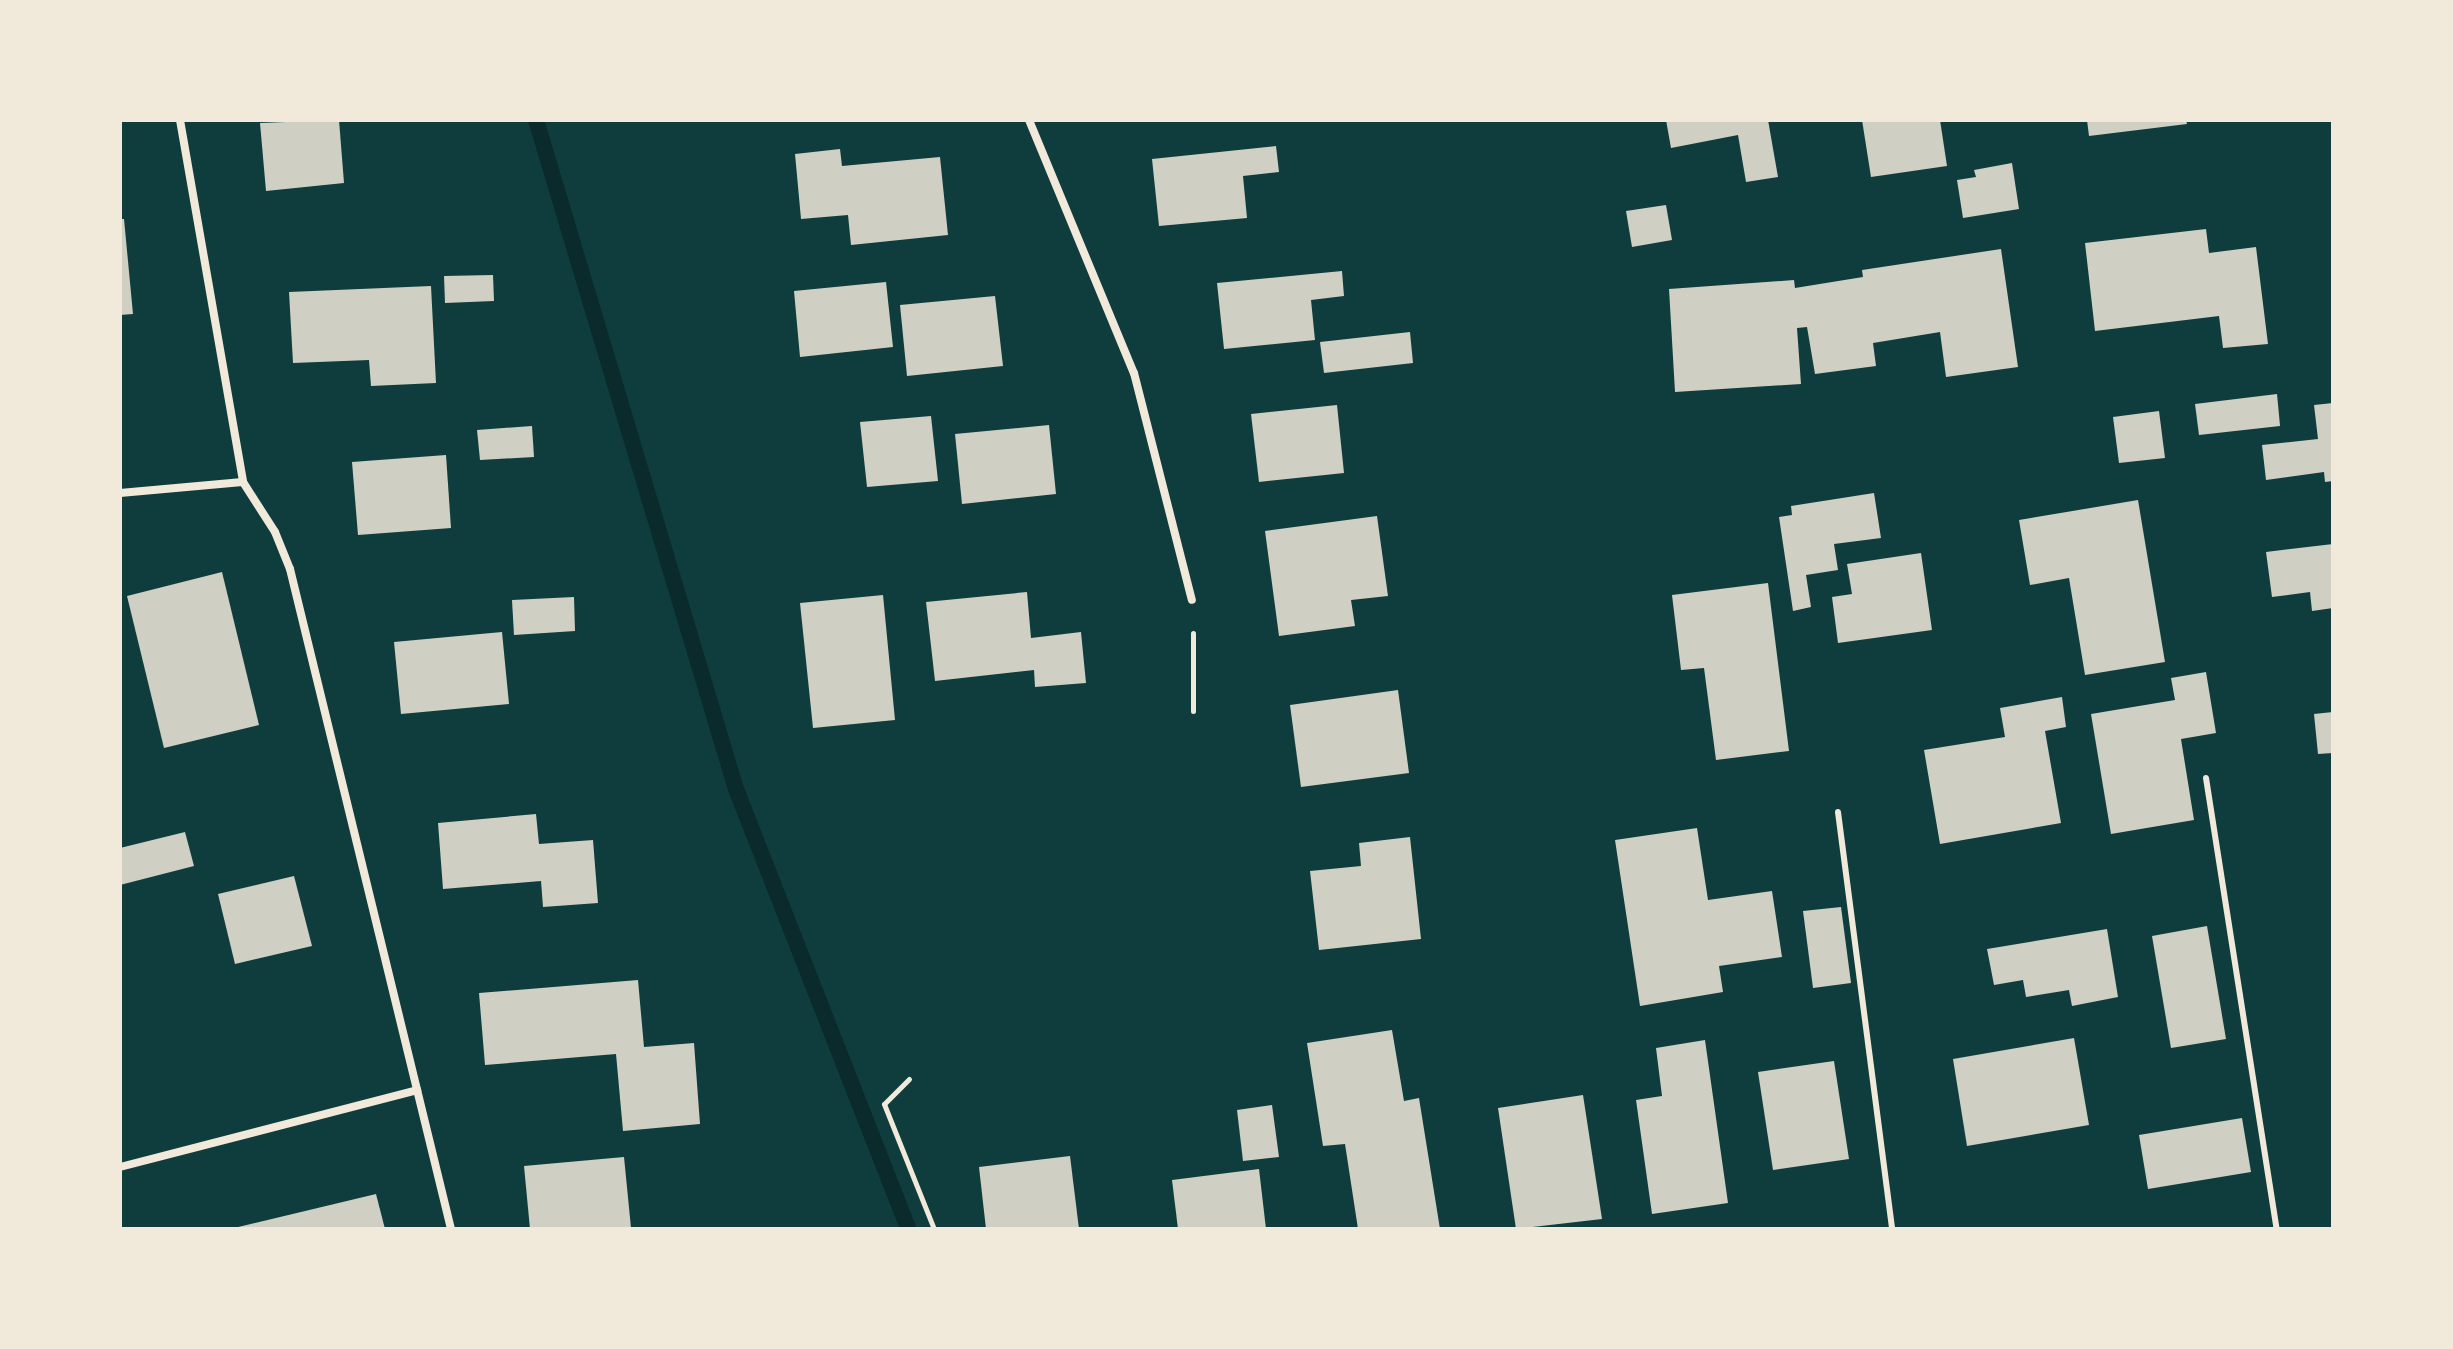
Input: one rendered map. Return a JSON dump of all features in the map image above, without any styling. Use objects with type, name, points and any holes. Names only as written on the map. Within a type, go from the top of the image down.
[{"type":"street","points":[[180,120],[243,482],[275,532],[290,569],[451,1229]]},
{"type":"street","points":[[1029,120],[1134,373],[1192,600]]},
{"type":"street","points":[[120,493],[243,482]]},
{"type":"street","points":[[120,1167],[417,1090]]},
{"type":"lane","points":[[2206,778],[2277,1229]]},
{"type":"lane","points":[[1838,812],[1892,1229]]},
{"type":"path","points":[[1192,600],[1193,711]]},
{"type":"path","points":[[909,1079],[884,1104],[934,1229]]},
{"type":"building","points":[[339,120],[344,183],[266,191],[260,123]]},
{"type":"building","points":[[1666,120],[1768,120],[1778,177],[1746,182],[1738,135],[1671,148]]},
{"type":"building","points":[[1862,120],[1940,120],[1947,166],[1871,177]]},
{"type":"building","points":[[2087,120],[2186,120],[2187,124],[2089,136]]},
{"type":"building","points":[[1276,146],[1279,172],[1243,176],[1247,218],[1159,226],[1152,159]]},
{"type":"building","points":[[840,149],[842,166],[940,157],[948,235],[851,245],[848,215],[801,219],[795,154]]},
{"type":"building","points":[[2012,163],[2019,209],[1963,218],[1957,180],[1976,177],[1974,170]]},
{"type":"building","points":[[1666,205],[1672,240],[1632,247],[1626,211]]},
{"type":"building","points":[[120,219],[124,219],[133,314],[120,315]]},
{"type":"building","points":[[2206,229],[2209,253],[2256,247],[2268,344],[2223,348],[2219,316],[2095,331],[2085,243]]},
{"type":"building","points":[[2001,249],[2018,367],[1946,377],[1940,332],[1873,343],[1876,366],[1815,374],[1807,327],[1797,328],[1801,384],[1675,392],[1669,289],[1794,280],[1795,288],[1863,277],[1862,270]]},
{"type":"building","points":[[1342,271],[1344,296],[1311,300],[1315,340],[1224,349],[1217,283]]},
{"type":"building","points":[[493,275],[494,301],[445,303],[444,276]]},
{"type":"building","points":[[886,282],[893,347],[800,357],[794,291]]},
{"type":"building","points":[[431,286],[436,383],[371,386],[369,360],[293,363],[289,292]]},
{"type":"building","points":[[995,296],[1003,366],[907,376],[900,305]]},
{"type":"building","points":[[1410,332],[1413,363],[1324,373],[1320,342]]},
{"type":"building","points":[[2277,394],[2280,426],[2199,435],[2195,404]]},
{"type":"building","points":[[2333,403],[2333,481],[2325,482],[2324,472],[2266,480],[2262,445],[2318,439],[2314,405]]},
{"type":"building","points":[[1337,405],[1344,473],[1259,482],[1251,414]]},
{"type":"building","points":[[2159,411],[2165,458],[2119,463],[2113,417]]},
{"type":"building","points":[[931,416],[938,481],[867,487],[860,422]]},
{"type":"building","points":[[1049,425],[1056,494],[962,504],[955,434]]},
{"type":"building","points":[[532,426],[534,457],[480,460],[477,430]]},
{"type":"building","points":[[446,455],[451,528],[358,535],[352,462]]},
{"type":"building","points":[[1874,493],[1881,538],[1834,544],[1838,570],[1806,575],[1811,607],[1793,611],[1779,517],[1792,515],[1791,506]]},
{"type":"building","points":[[2138,500],[2165,662],[2085,675],[2069,578],[2030,585],[2019,520]]},
{"type":"building","points":[[1377,516],[1388,596],[1351,600],[1355,626],[1279,636],[1265,531]]},
{"type":"building","points":[[2333,544],[2333,608],[2312,611],[2310,592],[2272,597],[2266,552]]},
{"type":"building","points":[[1921,553],[1932,630],[1838,643],[1832,597],[1852,594],[1847,564]]},
{"type":"building","points":[[222,572],[259,725],[164,748],[127,596]]},
{"type":"building","points":[[1768,583],[1789,751],[1716,760],[1704,668],[1681,670],[1672,595]]},
{"type":"building","points":[[1027,592],[1031,638],[1081,632],[1086,683],[1035,687],[1034,670],[935,681],[926,602]]},
{"type":"building","points":[[883,595],[895,720],[813,728],[800,603]]},
{"type":"building","points":[[574,597],[575,631],[514,635],[512,600]]},
{"type":"building","points":[[502,632],[509,704],[401,714],[394,642]]},
{"type":"building","points":[[2206,672],[2216,733],[2181,739],[2194,820],[2111,834],[2091,714],[2175,700],[2171,678]]},
{"type":"building","points":[[1398,690],[1409,773],[1301,787],[1290,705]]},
{"type":"building","points":[[2062,697],[2066,727],[2045,731],[2061,823],[1940,844],[1924,750],[2005,737],[2000,708]]},
{"type":"building","points":[[2333,712],[2333,753],[2318,754],[2314,714]]},
{"type":"building","points":[[536,814],[539,844],[593,840],[598,903],[543,907],[541,881],[443,889],[438,823]]},
{"type":"building","points":[[1697,828],[1708,900],[1772,891],[1782,957],[1719,966],[1723,992],[1640,1006],[1615,840]]},
{"type":"building","points":[[185,832],[194,866],[120,885],[120,848]]},
{"type":"building","points":[[1410,837],[1421,939],[1319,950],[1310,871],[1361,866],[1359,843]]},
{"type":"building","points":[[294,876],[312,946],[235,964],[218,894]]},
{"type":"building","points":[[1841,907],[1851,983],[1813,988],[1803,911]]},
{"type":"building","points":[[2207,926],[2226,1039],[2171,1048],[2152,936]]},
{"type":"building","points":[[2107,929],[2118,997],[2072,1006],[2069,990],[2026,997],[2023,980],[1994,985],[1987,949]]},
{"type":"building","points":[[638,980],[644,1047],[694,1043],[700,1124],[623,1131],[616,1054],[485,1065],[479,993]]},
{"type":"building","points":[[1392,1030],[1404,1101],[1419,1098],[1440,1229],[1358,1229],[1345,1144],[1323,1146],[1307,1043]]},
{"type":"building","points":[[2074,1038],[2089,1125],[1967,1146],[1953,1059]]},
{"type":"building","points":[[1705,1040],[1728,1203],[1652,1214],[1636,1100],[1662,1096],[1656,1048]]},
{"type":"building","points":[[1834,1061],[1849,1159],[1773,1170],[1758,1072]]},
{"type":"building","points":[[1583,1095],[1602,1219],[1516,1229],[1498,1108]]},
{"type":"building","points":[[1272,1105],[1279,1157],[1243,1161],[1237,1110]]},
{"type":"building","points":[[2242,1118],[2251,1172],[2148,1189],[2139,1135]]},
{"type":"building","points":[[1070,1156],[1079,1229],[986,1229],[979,1167]]},
{"type":"building","points":[[624,1157],[631,1228],[530,1229],[524,1166]]},
{"type":"building","points":[[1259,1169],[1266,1229],[1178,1229],[1172,1180]]},
{"type":"building","points":[[376,1194],[385,1229],[234,1229],[234,1228]]},
{"type":"waterway","points":[[536,120],[736,789],[908,1229]]}]
